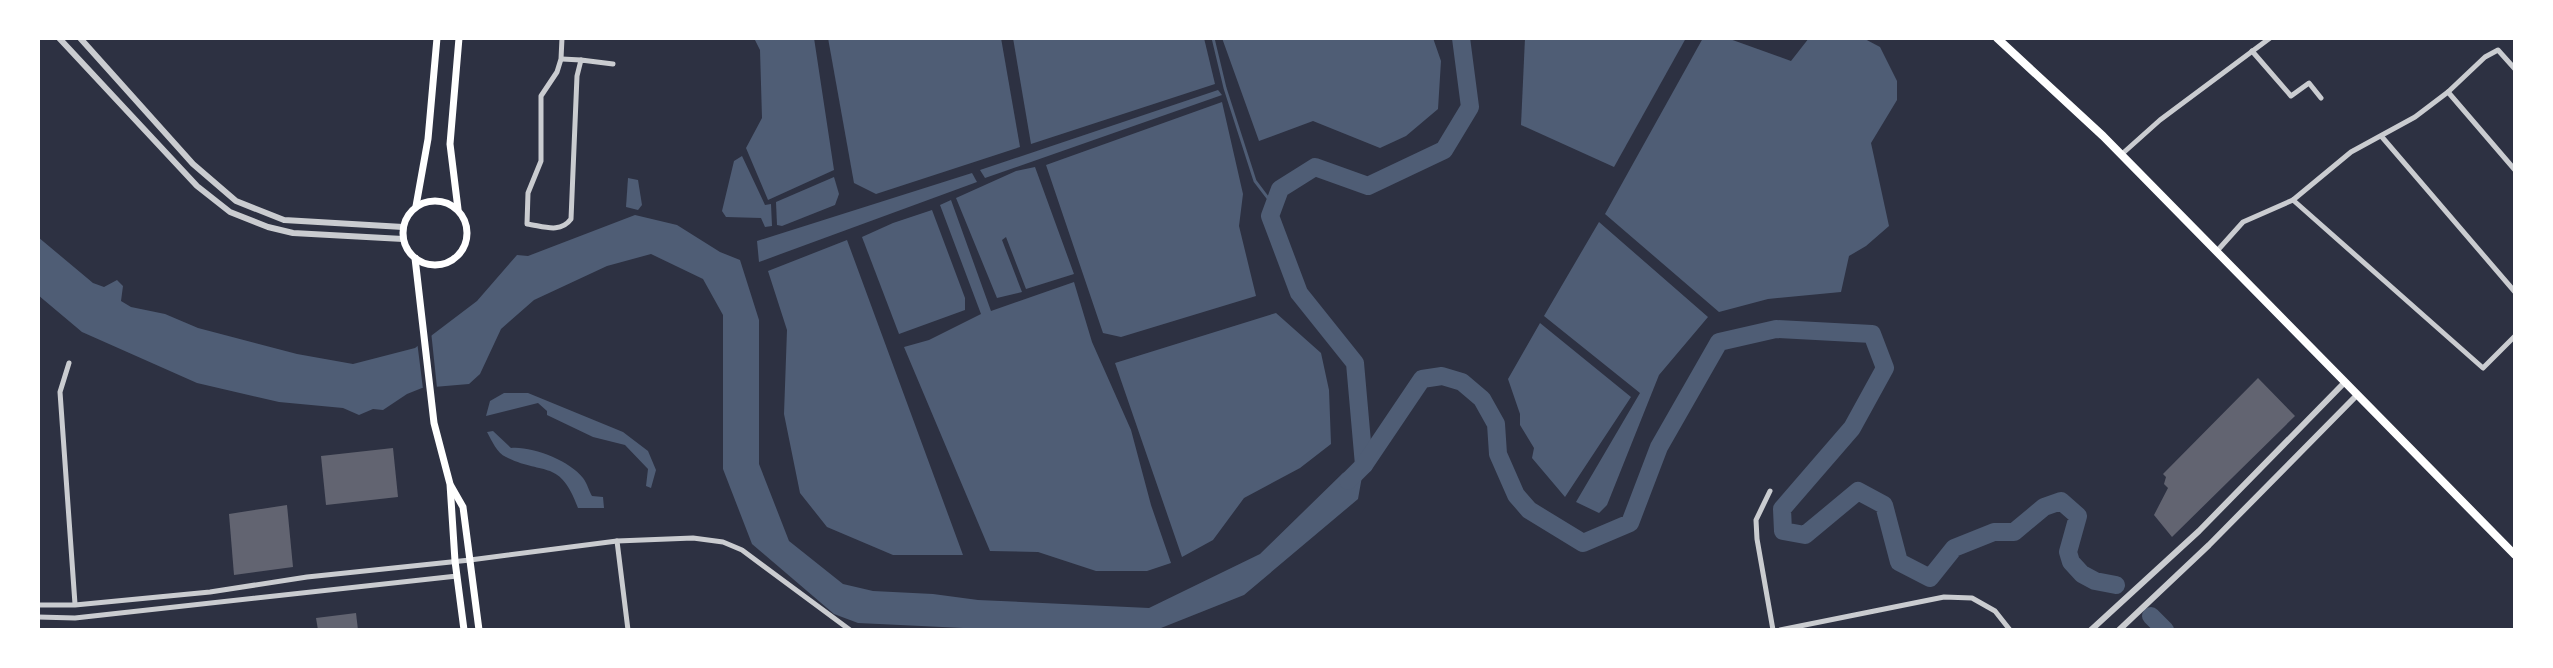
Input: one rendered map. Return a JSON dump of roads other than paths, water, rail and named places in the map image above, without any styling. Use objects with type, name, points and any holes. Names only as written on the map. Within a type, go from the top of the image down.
[{"type":"highway","points":[[1997,38],[2037,72],[2121,154],[2515,555]]},
{"type":"main road","points":[[437,38],[428,139],[416,206],[406,219],[403,239],[415,258],[434,423],[450,484],[464,630]]},
{"type":"main road","points":[[458,209],[450,144],[459,38]]},
{"type":"main road","points":[[415,258],[436,265],[451,261],[460,254],[468,234],[465,218],[449,203],[438,200],[416,206]]},
{"type":"main road","points":[[450,484],[463,507],[479,630]]},
{"type":"street","points":[[59,38],[197,186],[230,212],[293,233],[403,239]]},
{"type":"street","points":[[80,38],[193,164],[236,201],[284,220],[403,227]]},
{"type":"street","points":[[562,38],[561,59],[553,81],[541,96],[541,161],[528,193],[527,224],[557,229],[566,226],[571,219],[577,76],[581,60]]},
{"type":"street","points":[[2121,154],[2160,120],[2270,38]]},
{"type":"street","points":[[2217,251],[2243,222],[2293,200],[2351,152],[2415,117],[2448,92],[2485,57],[2498,50],[2515,69]]},
{"type":"street","points":[[2252,51],[2291,96],[2309,83],[2321,98]]},
{"type":"street","points":[[561,59],[613,64]]},
{"type":"street","points":[[2448,92],[2515,170]]},
{"type":"street","points":[[2382,137],[2515,292]]},
{"type":"street","points":[[2293,200],[2483,368],[2515,336]]},
{"type":"street","points":[[69,363],[60,392],[75,605]]},
{"type":"street","points":[[2091,630],[2199,531],[2344,383]]},
{"type":"street","points":[[2119,630],[2209,545],[2356,396]]},
{"type":"street","points":[[1770,491],[1756,520],[1773,630]]},
{"type":"street","points":[[38,605],[75,605],[210,592],[307,577],[617,541],[693,538],[723,542],[742,550],[850,630]]},
{"type":"street","points":[[617,541],[628,630]]},
{"type":"street","points":[[38,617],[75,618],[457,576]]},
{"type":"street","points":[[307,577],[309,591]]},
{"type":"street","points":[[253,586],[254,597]]},
{"type":"street","points":[[210,592],[212,604]]},
{"type":"street","points":[[1780,630],[1944,597],[1972,598],[1995,611],[2010,630]]},
{"type":"water","points":[[754,38],[814,38],[834,170],[768,200],[746,148],[762,118],[760,50]]},
{"type":"water","points":[[828,38],[1001,38],[1020,147],[876,194],[854,183]]},
{"type":"water","points":[[1013,38],[1204,38],[1215,84],[1031,144]]},
{"type":"water","points":[[1222,38],[1433,38],[1441,61],[1438,109],[1406,136],[1380,148],[1313,121],[1259,141]]},
{"type":"water","points":[[1525,38],[1686,38],[1614,167],[1521,125]]},
{"type":"water","points":[[1703,38],[1727,38],[1791,61],[1809,38],[1863,38],[1880,47],[1897,81],[1897,100],[1871,143],[1889,226],[1849,256],[1841,292],[1768,299],[1719,312],[1605,214]]},
{"type":"water","points":[[1218,90],[1222,95],[985,178],[980,170]]},
{"type":"water","points":[[1222,102],[1243,194],[1239,226],[1256,296],[1121,337],[1103,333],[1046,165]]},
{"type":"water","points":[[742,156],[765,205],[771,204],[772,226],[765,227],[761,218],[726,217],[722,211],[734,161]]},
{"type":"water","points":[[1035,167],[1074,274],[1026,289],[1006,237],[1002,240],[1022,292],[997,298],[956,198],[1016,171]]},
{"type":"water","points":[[972,173],[977,182],[759,262],[757,241]]},
{"type":"water","points":[[834,177],[839,194],[835,205],[782,226],[777,225],[776,202]]},
{"type":"water","points":[[628,178],[638,180],[642,205],[638,210],[626,207]]},
{"type":"water","points":[[951,200],[991,311],[1074,282],[1092,342],[1131,430],[1151,505],[1171,563],[1147,571],[1096,571],[1038,552],[990,551],[904,347],[929,340],[981,314],[940,205]]},
{"type":"water","points":[[932,210],[965,298],[965,310],[899,334],[862,237]]},
{"type":"water","points":[[635,215],[677,225],[720,252],[740,260],[759,320],[759,464],[789,541],[843,584],[873,591],[978,600],[1149,608],[1260,554],[1343,473],[1364,465],[1358,499],[1244,595],[1156,630],[1005,630],[858,623],[834,614],[752,544],[723,469],[723,315],[703,279],[651,254],[607,266],[534,300],[501,329],[480,374],[469,384],[422,388],[383,410],[373,409],[359,415],[343,408],[279,402],[197,383],[82,332],[38,295],[38,237],[93,283],[104,287],[117,280],[123,286],[121,301],[131,307],[165,314],[198,328],[297,354],[353,364],[415,348],[477,301],[517,255],[528,256]]},
{"type":"water","points":[[1599,222],[1708,317],[1659,375],[1607,505],[1599,513],[1576,502],[1640,393],[1544,316]]},
{"type":"water","points":[[847,240],[963,555],[893,555],[827,527],[800,493],[784,414],[787,330],[768,271]]},
{"type":"water","points":[[1276,313],[1321,353],[1329,390],[1331,444],[1300,468],[1244,498],[1213,540],[1182,557],[1115,363]]},
{"type":"water","points":[[1540,323],[1631,397],[1565,497],[1532,458],[1534,448],[1520,425],[1520,414],[1508,379]]},
{"type":"water","points":[[504,393],[528,393],[623,432],[648,451],[656,470],[651,488],[646,486],[648,469],[625,445],[593,437],[547,415],[538,403],[486,416],[490,401]]},
{"type":"water","points":[[493,431],[511,448],[540,452],[569,466],[583,478],[592,496],[603,497],[604,508],[578,508],[571,492],[557,475],[519,463],[500,453],[487,432]]},
{"type":"waterway","points":[[1213,38],[1225,88],[1255,181],[1274,206]]},
{"type":"waterway","points":[[1364,465],[1355,363],[1299,293],[1270,216],[1280,189],[1315,167],[1368,186],[1444,150],[1470,107],[1461,38]]},
{"type":"waterway","points":[[1348,481],[1364,465],[1422,379],[1442,376],[1462,382],[1482,399],[1496,424],[1498,454],[1516,495],[1529,510],[1583,543],[1630,523],[1659,447],[1719,342],[1776,329],[1872,334],[1885,368],[1852,428],[1782,509],[1783,531],[1805,535],[1858,491],[1884,505],[1899,562],[1930,578],[1954,548],[1994,532],[2014,532],[2044,507],[2061,501],[2078,516],[2068,552],[2071,562],[2082,574],[2095,581],[2116,585]]},
{"type":"waterway","points":[[2151,616],[2165,630]]}]
